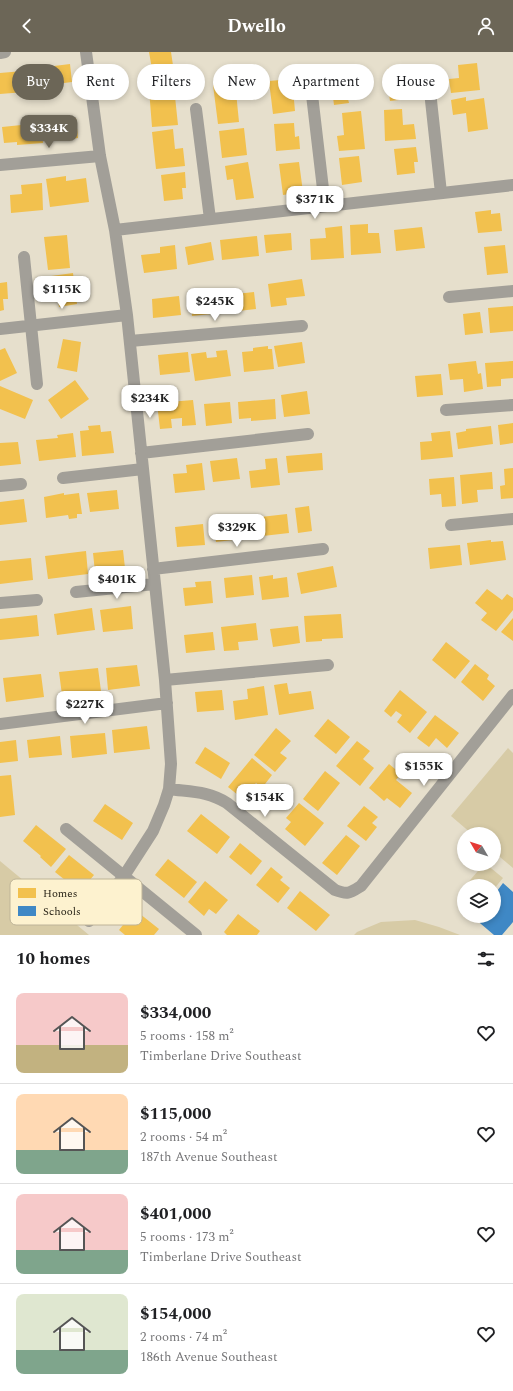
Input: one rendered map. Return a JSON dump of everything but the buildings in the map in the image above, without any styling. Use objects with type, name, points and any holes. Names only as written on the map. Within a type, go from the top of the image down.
[{"type":"street","points":[[0,53],[5,52]]},
{"type":"street","points":[[86,52],[100,156],[115,230],[127,315],[165,680],[171,764],[169,789],[153,831],[122,879]]},
{"type":"street","points":[[313,100],[325,206]]},
{"type":"street","points":[[431,100],[441,192]]},
{"type":"street","points":[[196,109],[210,219]]},
{"type":"street","points":[[0,165],[100,156]]},
{"type":"street","points":[[115,230],[513,185]]},
{"type":"street","points":[[24,257],[37,384]]},
{"type":"street","points":[[449,297],[513,291]]},
{"type":"street","points":[[0,329],[127,315]]},
{"type":"street","points":[[130,341],[302,326]]},
{"type":"street","points":[[446,410],[513,405]]},
{"type":"street","points":[[141,453],[308,434]]},
{"type":"street","points":[[64,478],[143,469]]},
{"type":"street","points":[[0,486],[21,484]]},
{"type":"street","points":[[451,526],[513,519]]},
{"type":"street","points":[[153,570],[322,549]]},
{"type":"street","points":[[76,592],[155,584]]},
{"type":"street","points":[[0,603],[37,600]]},
{"type":"street","points":[[165,680],[328,665]]},
{"type":"street","points":[[169,789],[204,793],[217,797],[227,803],[335,890],[344,894],[352,892],[361,886],[513,696]]},
{"type":"street","points":[[0,724],[167,703]]},
{"type":"street","points":[[66,829],[128,879]]},
{"type":"street","points":[[142,891],[196,935]]},
{"type":"shaded area","points":[[508,748],[513,753],[513,868],[501,858],[501,827],[464,827],[451,816]]},
{"type":"shaded area","points":[[0,861],[22,879],[10,879],[10,925],[77,925],[89,935],[0,935]]},
{"type":"shaded area","points":[[478,871],[494,871],[503,878],[501,880],[501,879],[471,879]]},
{"type":"shaded area","points":[[415,920],[460,935],[354,935],[357,932],[381,922]]}]
